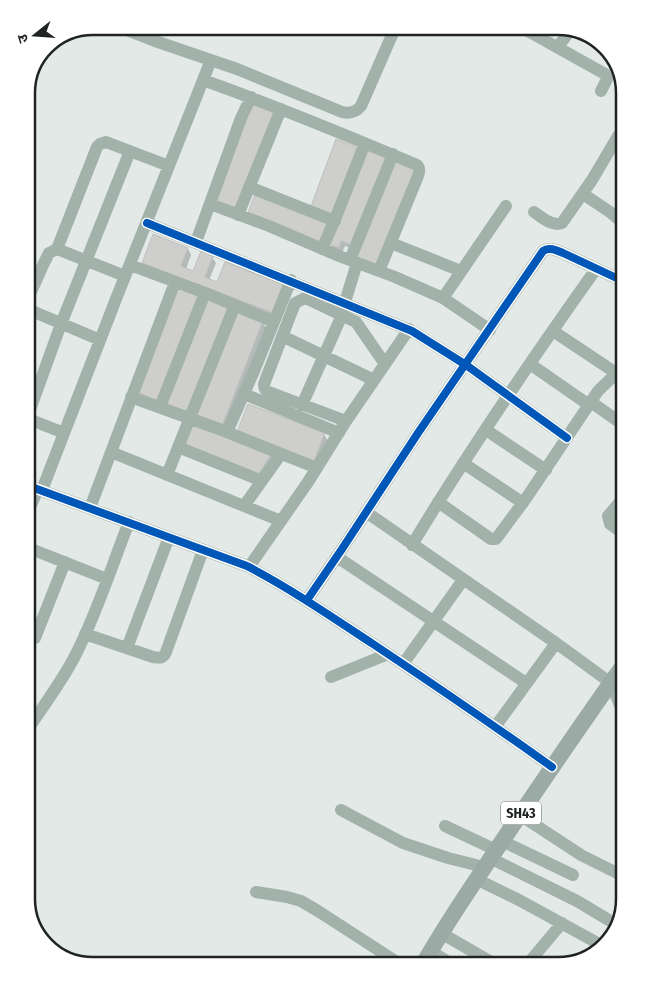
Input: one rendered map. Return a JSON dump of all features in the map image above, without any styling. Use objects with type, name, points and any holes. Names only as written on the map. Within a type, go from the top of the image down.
[{"type":"main road","name":"SH43","points":[[427,957],[490,859],[616,676]]},
{"type":"street","points":[[139,35],[237,69],[348,113],[358,110],[361,106],[392,35]]},
{"type":"street","points":[[536,35],[604,74],[607,79],[601,90]]},
{"type":"street","points":[[558,47],[566,36]]},
{"type":"street","points":[[212,60],[64,433],[35,488],[249,568],[307,600],[552,767]]},
{"type":"street","points":[[203,80],[281,109],[392,154],[419,167],[420,170],[380,271]]},
{"type":"street","points":[[196,242],[241,118],[251,97]]},
{"type":"street","points":[[238,215],[281,109]]},
{"type":"street","points":[[534,212],[554,225],[562,223],[583,194],[616,139]]},
{"type":"street","points":[[35,284],[49,253],[57,248],[100,144],[106,142],[169,166]]},
{"type":"street","points":[[322,249],[335,221],[365,143]]},
{"type":"street","points":[[35,396],[61,324],[130,151]]},
{"type":"street","points":[[302,405],[343,309],[354,262],[392,154]]},
{"type":"street","points":[[249,187],[335,221]]},
{"type":"street","points":[[583,194],[616,217]]},
{"type":"street","points":[[210,204],[443,298],[490,330]]},
{"type":"street","points":[[443,298],[506,206]]},
{"type":"street","points":[[147,223],[290,280],[343,309],[359,325],[385,364]]},
{"type":"street","points":[[391,243],[461,271]]},
{"type":"street","points":[[57,248],[86,261],[175,282],[274,322]]},
{"type":"street","points":[[307,600],[418,433],[543,251],[552,249],[616,278]]},
{"type":"street","points":[[412,545],[463,463],[596,269]]},
{"type":"street","points":[[227,432],[290,280]]},
{"type":"street","points":[[90,508],[175,282]]},
{"type":"street","points":[[160,407],[205,293]]},
{"type":"street","points":[[346,421],[265,390],[264,384],[282,336],[296,303],[303,299],[409,329],[466,365],[568,438]]},
{"type":"street","points":[[167,475],[235,305]]},
{"type":"street","points":[[35,312],[100,340]]},
{"type":"street","points":[[249,568],[409,329]]},
{"type":"street","points":[[553,331],[616,367]]},
{"type":"street","points":[[282,336],[374,380]]},
{"type":"street","points":[[530,364],[616,420]]},
{"type":"street","points":[[438,502],[490,539],[498,537],[568,438],[598,391],[616,373]]},
{"type":"street","points":[[244,394],[338,433]]},
{"type":"street","points":[[131,397],[227,432],[316,468]]},
{"type":"street","points":[[35,421],[64,433]]},
{"type":"street","points":[[486,430],[546,470]]},
{"type":"street","points":[[178,446],[262,481]]},
{"type":"street","points":[[111,452],[281,521]]},
{"type":"street","points":[[244,506],[281,454]]},
{"type":"street","points":[[463,463],[523,503]]},
{"type":"street","points":[[616,507],[608,516],[610,524],[616,528]]},
{"type":"street","points":[[366,512],[611,683],[616,696]]},
{"type":"street","points":[[35,719],[63,678],[85,634],[129,522]]},
{"type":"street","points":[[127,648],[169,537]]},
{"type":"street","points":[[35,550],[107,579]]},
{"type":"street","points":[[85,634],[159,658],[165,655],[203,550]]},
{"type":"street","points":[[337,556],[526,683]]},
{"type":"street","points":[[35,638],[65,562]]},
{"type":"street","points":[[403,664],[463,580]]},
{"type":"street","points":[[495,727],[556,643]]},
{"type":"street","points":[[331,677],[388,654]]},
{"type":"street","points":[[342,810],[410,845],[448,858],[490,859],[573,875]]},
{"type":"street","points":[[520,815],[581,856],[616,873]]},
{"type":"street","points":[[444,826],[490,859],[577,901],[612,922]]},
{"type":"street","points":[[490,859],[519,900],[596,942]]},
{"type":"street","points":[[256,892],[301,901],[389,957]]},
{"type":"street","points":[[534,957],[562,923]]},
{"type":"street","points":[[441,933],[482,957]]},
{"type":"street","points":[[430,951],[440,957]]},
{"type":"building","points":[[249,103],[274,113],[237,212],[212,203]]},
{"type":"building","points":[[336,139],[361,149],[335,218],[310,209]]},
{"type":"building","points":[[366,150],[389,159],[354,246],[341,241],[339,248],[329,244]]},
{"type":"building","points":[[393,160],[416,170],[377,267],[353,257]]},
{"type":"building","points":[[256,192],[331,221],[322,244],[247,215]]},
{"type":"building","points":[[153,234],[188,248],[181,266],[193,271],[201,251],[213,256],[205,277],[217,282],[225,262],[284,285],[273,313],[142,263]]},
{"type":"building","points":[[177,285],[200,294],[158,401],[135,391]]},
{"type":"building","points":[[208,297],[230,306],[189,413],[166,404]]},
{"type":"building","points":[[236,310],[263,321],[222,426],[195,416]]},
{"type":"building","points":[[248,404],[325,433],[314,461],[237,432]]},
{"type":"building","points":[[188,421],[272,453],[258,475],[179,444]]},
{"type":"cycle path","points":[[147,223],[412,331],[466,365],[567,438]]},
{"type":"cycle path","points":[[307,600],[418,433],[543,251],[551,249],[558,251],[616,278]]},
{"type":"cycle path","points":[[35,488],[247,566],[342,624],[552,767]]}]
